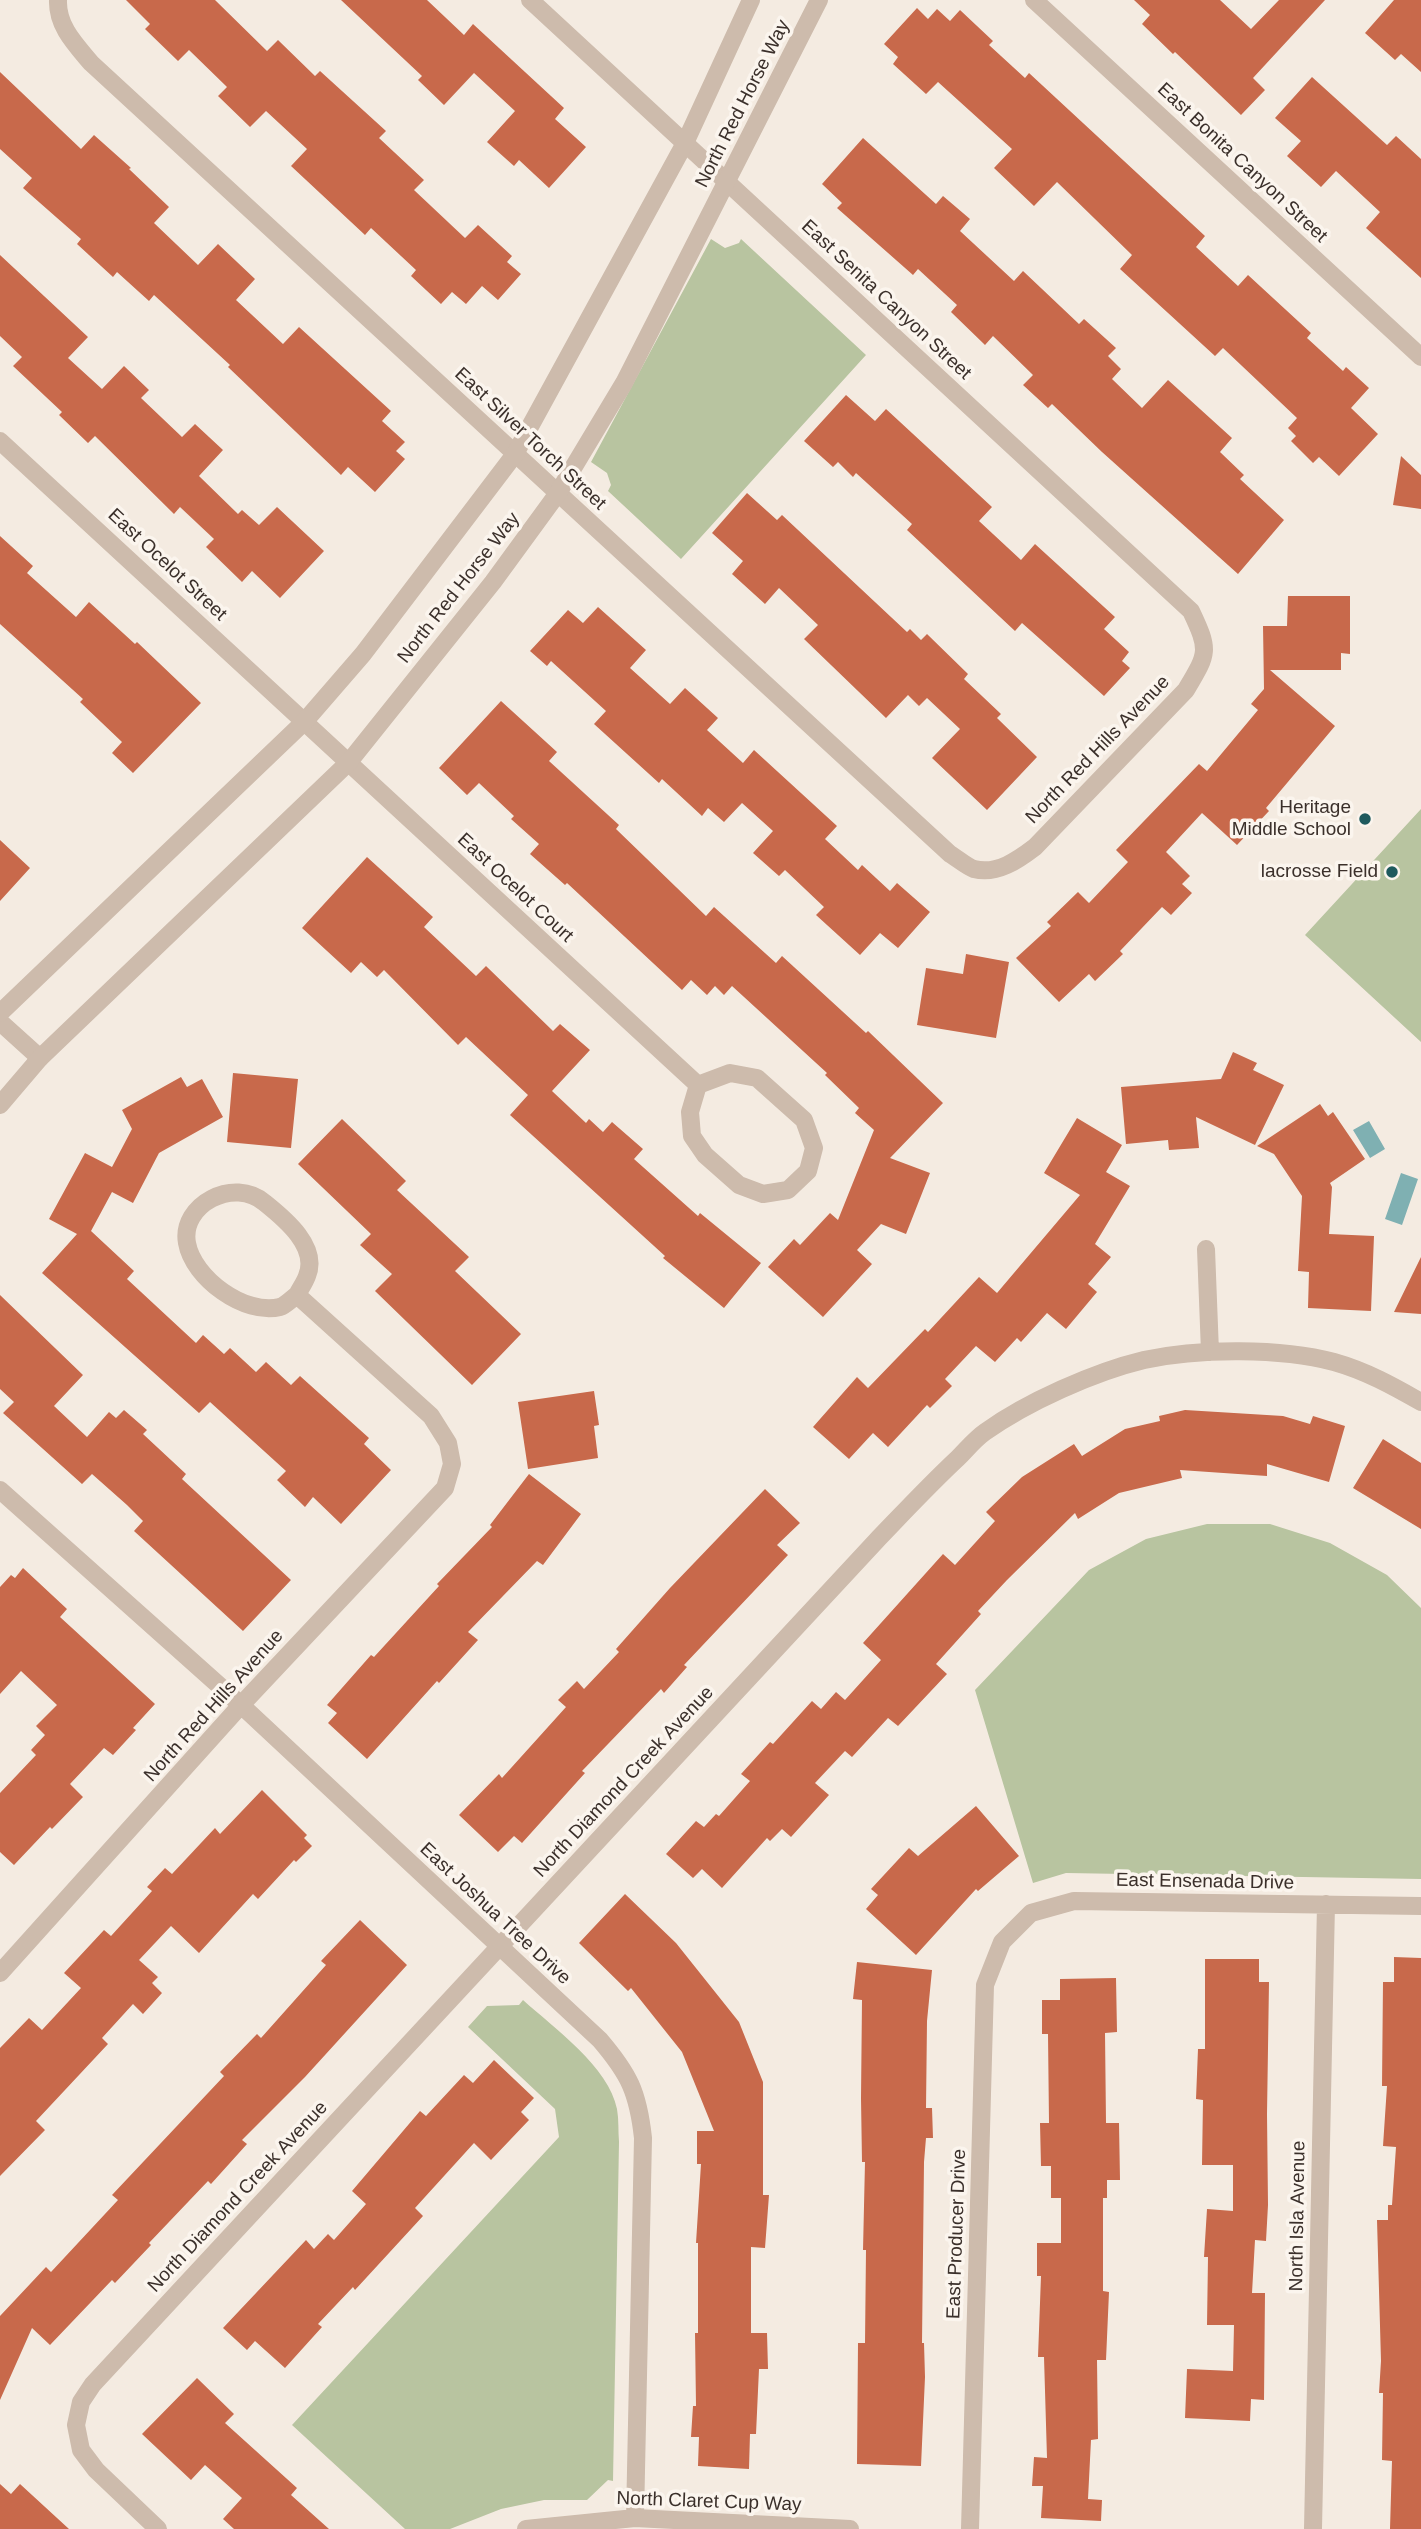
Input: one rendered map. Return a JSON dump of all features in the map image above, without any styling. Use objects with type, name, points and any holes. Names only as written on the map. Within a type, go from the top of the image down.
[{"type":"street","name":"East Senita Canyon Street","points":[[530,0],[1191,611],[1204,637]]},
{"type":"street","name":"North Red Horse Way","points":[[0,1013],[305,721],[363,654],[515,454],[685,143],[751,0]]},
{"type":"street","name":"North Red Horse Way","points":[[0,1105],[40,1058],[349,762],[493,582],[558,493],[624,383],[819,0]]},
{"type":"street","name":"East Bonita Canyon Street","points":[[1034,0],[1421,357]]},
{"type":"street","name":"East Silver Torch Street","points":[[58,7],[68,35],[91,63],[515,454],[950,854],[974,869],[993,869]]},
{"type":"street","name":"East Ocelot Street","points":[[0,440],[305,721]]},
{"type":"street","name":"North Red Hills Avenue","points":[[993,869],[1014,863],[1035,847],[1186,690],[1204,660],[1204,637]]},
{"type":"street","name":"East Ocelot Court","points":[[305,721],[698,1085]]},
{"type":"street","points":[[0,1022],[40,1058]]},
{"type":"street","points":[[730,1073],[757,1078],[804,1120],[814,1148],[808,1171],[788,1190],[763,1194],[738,1185],[705,1155],[692,1136],[690,1112],[698,1085],[730,1073]]},
{"type":"street","points":[[229,1192],[250,1193],[264,1202],[300,1236],[309,1254],[309,1274],[297,1294],[281,1306],[256,1308],[231,1299],[197,1267],[187,1243],[190,1224],[199,1209],[212,1197],[229,1192]]},
{"type":"street","points":[[1206,1248],[1210,1352]]},
{"type":"street","name":"North Red Hills Avenue","points":[[0,1973],[241,1705],[445,1488],[452,1464],[448,1443],[431,1416],[297,1294]]},
{"type":"street","name":"North Diamond Creek Avenue","points":[[158,2529],[96,2470],[81,2451],[76,2425],[81,2402],[93,2384],[923,1492],[984,1433],[1031,1406],[1093,1377],[1146,1360],[1210,1352],[1273,1352],[1334,1362],[1377,1377],[1421,1402]]},
{"type":"street","name":"East Joshua Tree Drive","points":[[0,1490],[241,1705],[499,1946],[609,2050],[633,2087],[643,2138],[635,2518]]},
{"type":"street","name":"East Ensenada Drive","points":[[1002,1942],[1031,1913],[1074,1901],[1421,1906]]},
{"type":"street","name":"North Isla Avenue","points":[[1313,2529],[1326,1904]]},
{"type":"street","name":"East Producer Drive","points":[[970,2529],[985,1985],[1002,1942]]},
{"type":"street","name":"North Claret Cup Way","points":[[526,2529],[635,2518],[850,2529]]},
{"type":"green space","points":[[711,239],[725,248],[739,243],[741,239],[866,355],[681,559],[608,491],[611,485],[607,473],[591,462]]},
{"type":"green space","name":"lacrosse Field","points":[[1421,809],[1421,1042],[1305,935]]},
{"type":"green space","points":[[1207,1524],[1270,1524],[1330,1543],[1387,1575],[1421,1608],[1421,1879],[1066,1873],[1033,1883],[975,1690],[1089,1570],[1146,1539]]},
{"type":"green space","points":[[523,2000],[592,2063],[612,2093],[617,2109],[619,2142],[613,2481],[608,2480],[587,2500],[544,2500],[501,2509],[450,2529],[405,2529],[292,2425],[559,2137],[555,2109],[468,2027],[487,2006],[519,2005]]},
{"type":"water","points":[[1369,1121],[1385,1149],[1370,1158],[1353,1130]]},
{"type":"water","points":[[1401,1173],[1418,1179],[1402,1225],[1385,1219]]},
{"type":"building","points":[[126,0],[215,0],[267,51],[278,40],[315,76],[320,71],[386,131],[379,138],[424,180],[414,190],[465,238],[478,225],[512,256],[507,262],[521,274],[498,300],[482,286],[466,304],[452,292],[441,304],[411,276],[416,270],[371,228],[365,235],[291,166],[307,149],[266,111],[250,127],[218,96],[227,87],[189,50],[178,61],[145,29],[150,24]]},
{"type":"building","points":[[341,0],[427,0],[464,35],[473,24],[564,108],[555,119],[586,147],[549,188],[519,160],[514,166],[487,142],[515,111],[474,73],[444,105],[418,80],[422,76]]},
{"type":"building","points":[[1134,0],[1220,0],[1251,29],[1279,0],[1325,0],[1253,78],[1265,90],[1241,115],[1142,24],[1150,15]]},
{"type":"building","points":[[1394,0],[1421,0],[1421,72],[1401,54],[1395,60],[1365,33]]},
{"type":"building","points":[[917,8],[928,19],[937,9],[950,21],[960,10],[993,41],[989,45],[1025,78],[1029,73],[1205,236],[1196,247],[1238,286],[1248,275],[1311,333],[1307,338],[1343,371],[1346,367],[1369,388],[1351,408],[1378,434],[1339,476],[1319,457],[1313,463],[1291,441],[1296,436],[1288,428],[1297,418],[1223,348],[1215,356],[1120,269],[1132,255],[1057,182],[1034,206],[994,168],[1012,149],[938,82],[926,94],[893,64],[898,57],[884,44]]},
{"type":"building","points":[[0,72],[81,149],[94,135],[131,168],[129,169],[169,207],[154,223],[198,265],[218,244],[255,279],[236,300],[283,344],[299,327],[391,411],[382,421],[405,442],[396,451],[405,459],[375,492],[348,467],[341,475],[228,367],[230,365],[154,295],[149,301],[117,272],[113,277],[77,244],[81,239],[23,188],[32,178],[0,149]]},
{"type":"building","points":[[1312,77],[1387,145],[1396,136],[1421,159],[1421,278],[1366,228],[1380,212],[1336,171],[1321,187],[1287,156],[1301,141],[1275,118]]},
{"type":"building","points":[[863,138],[936,204],[943,196],[970,219],[960,231],[1014,281],[1023,271],[1079,324],[1084,319],[1116,348],[1108,356],[1121,369],[1112,379],[1142,408],[1168,380],[1232,438],[1220,452],[1244,475],[1240,479],[1284,520],[1238,574],[1052,404],[1048,408],[1023,385],[1033,375],[993,336],[985,345],[951,312],[957,305],[918,269],[913,275],[837,208],[842,203],[822,184]]},
{"type":"building","points":[[0,255],[88,337],[68,358],[102,389],[124,366],[149,390],[141,398],[182,437],[195,424],[223,450],[199,476],[238,514],[242,510],[259,525],[277,507],[324,551],[280,598],[252,571],[242,582],[206,547],[214,539],[180,507],[174,514],[95,436],[88,443],[59,415],[62,412],[13,366],[22,357],[0,336]]},
{"type":"building","points":[[846,395],[875,421],[886,409],[992,507],[979,521],[1021,560],[1035,544],[1115,617],[1104,629],[1129,652],[1122,661],[1130,668],[1104,696],[1022,623],[1015,631],[907,530],[912,524],[856,473],[853,477],[838,462],[833,467],[804,441]]},
{"type":"building","points":[[1401,456],[1421,475],[1421,509],[1393,505]]},
{"type":"building","points":[[747,493],[777,520],[782,515],[907,632],[910,629],[921,640],[927,634],[968,674],[964,679],[1001,714],[997,718],[1037,757],[987,810],[932,758],[960,729],[927,698],[919,706],[908,695],[886,718],[804,639],[818,625],[779,588],[765,604],[732,574],[743,561],[712,533]]},
{"type":"building","points":[[0,536],[33,566],[27,573],[76,617],[89,602],[135,644],[137,642],[201,703],[133,773],[112,753],[122,742],[80,702],[83,699],[0,624]]},
{"type":"building","points":[[1288,596],[1350,596],[1350,654],[1341,653],[1341,670],[1270,670],[1335,726],[1266,808],[1269,811],[1237,845],[1202,813],[1166,852],[1190,876],[1182,884],[1192,893],[1171,915],[1162,907],[1120,951],[1123,954],[1095,981],[1089,974],[1059,1002],[1016,958],[1051,926],[1047,922],[1078,892],[1089,903],[1128,862],[1116,850],[1199,764],[1207,771],[1258,710],[1251,704],[1264,689],[1263,626],[1287,626]]},
{"type":"building","points":[[598,607],[646,650],[630,668],[670,704],[685,688],[718,718],[707,730],[743,763],[754,750],[837,826],[825,839],[858,870],[862,865],[890,891],[897,883],[930,912],[898,948],[880,933],[860,955],[816,915],[824,907],[785,870],[779,876],[753,853],[773,831],[742,803],[724,822],[708,808],[702,816],[662,779],[659,783],[594,724],[606,711],[551,661],[547,666],[530,651],[568,610],[583,623]]},
{"type":"building","points":[[501,701],[557,752],[549,761],[619,825],[616,829],[706,916],[714,907],[776,963],[782,956],[866,1033],[868,1031],[943,1103],[890,1158],[930,1173],[906,1234],[881,1224],[857,1250],[872,1264],[823,1317],[768,1267],[794,1239],[800,1245],[830,1213],[838,1220],[874,1130],[855,1113],[859,1108],[825,1075],[827,1073],[732,986],[724,995],[715,986],[707,995],[691,980],[682,990],[567,883],[565,885],[530,854],[539,844],[511,819],[514,816],[479,783],[467,795],[439,768]]},
{"type":"building","points":[[0,840],[30,868],[0,901]]},
{"type":"building","points":[[367,857],[433,917],[424,927],[476,976],[486,966],[553,1031],[560,1024],[590,1050],[552,1091],[586,1123],[589,1119],[603,1132],[612,1122],[643,1149],[634,1159],[698,1216],[700,1213],[761,1263],[724,1308],[663,1258],[665,1256],[510,1115],[528,1095],[466,1037],[458,1045],[384,970],[377,977],[361,962],[351,973],[302,928]]},
{"type":"building","points":[[966,954],[1009,962],[996,1038],[917,1025],[926,968],[963,974]]},
{"type":"building","points":[[1233,1052],[1257,1063],[1253,1070],[1284,1085],[1255,1145],[1196,1117],[1199,1148],[1169,1150],[1168,1140],[1126,1144],[1121,1087],[1221,1079]]},
{"type":"building","points":[[233,1073],[298,1079],[291,1148],[227,1142]]},
{"type":"building","points":[[181,1077],[187,1087],[202,1079],[223,1117],[159,1153],[133,1203],[112,1192],[91,1231],[134,1271],[127,1279],[196,1343],[203,1335],[224,1354],[230,1348],[256,1372],[266,1362],[291,1385],[300,1376],[369,1438],[364,1444],[391,1470],[341,1524],[313,1497],[305,1507],[277,1480],[286,1471],[210,1402],[199,1413],[42,1273],[77,1234],[49,1219],[85,1153],[112,1167],[132,1129],[122,1110]]},
{"type":"building","points":[[1320,1104],[1328,1116],[1333,1112],[1365,1159],[1330,1183],[1329,1234],[1374,1236],[1371,1311],[1308,1308],[1309,1272],[1298,1271],[1302,1196],[1274,1154],[1257,1146]]},
{"type":"building","points":[[1077,1118],[1122,1145],[1106,1172],[1130,1186],[1095,1244],[1111,1257],[1088,1284],[1097,1292],[1066,1329],[1047,1313],[1021,1342],[1017,1338],[995,1362],[976,1346],[945,1379],[952,1386],[930,1408],[927,1405],[888,1447],[873,1433],[849,1459],[813,1427],[857,1377],[868,1388],[925,1329],[928,1332],[979,1277],[997,1293],[1080,1195],[1044,1173]]},
{"type":"building","points":[[342,1119],[406,1181],[397,1190],[469,1257],[455,1271],[521,1334],[472,1385],[375,1291],[392,1274],[360,1245],[371,1234],[298,1164]]},
{"type":"building","points":[[1421,1257],[1421,1314],[1394,1312]]},
{"type":"building","points":[[0,1295],[83,1375],[54,1406],[87,1437],[109,1412],[116,1418],[124,1410],[147,1430],[143,1434],[186,1474],[182,1479],[291,1580],[243,1631],[134,1531],[143,1521],[127,1505],[92,1474],[82,1484],[3,1413],[14,1402],[0,1389]]},
{"type":"building","points":[[594,1391],[599,1425],[594,1426],[598,1458],[528,1469],[518,1402]]},
{"type":"building","points":[[1185,1410],[1283,1416],[1310,1424],[1313,1416],[1345,1426],[1329,1482],[1267,1464],[1267,1476],[1180,1470],[1182,1478],[1119,1493],[1078,1519],[1075,1513],[978,1611],[981,1614],[936,1664],[947,1674],[898,1726],[888,1718],[852,1757],[845,1751],[815,1783],[829,1795],[791,1837],[782,1829],[770,1841],[767,1838],[722,1888],[702,1869],[693,1878],[666,1854],[696,1821],[704,1827],[716,1814],[719,1816],[750,1781],[741,1774],[812,1701],[821,1709],[836,1692],[845,1700],[881,1660],[863,1643],[943,1554],[955,1565],[995,1521],[986,1512],[1022,1477],[1074,1444],[1082,1456],[1125,1429],[1160,1421],[1159,1416]]},
{"type":"building","points":[[1383,1439],[1421,1463],[1421,1529],[1353,1488]]},
{"type":"building","points":[[529,1474],[581,1514],[543,1565],[537,1561],[468,1632],[478,1640],[367,1759],[328,1723],[337,1713],[327,1705],[492,1527],[490,1525]]},
{"type":"building","points":[[765,1489],[800,1523],[777,1545],[788,1555],[684,1665],[687,1667],[664,1693],[661,1689],[582,1771],[585,1773],[522,1843],[514,1836],[498,1852],[459,1815],[499,1774],[502,1778],[566,1707],[558,1700],[577,1681],[584,1689],[619,1652],[616,1649],[670,1588]]},
{"type":"building","points":[[23,1568],[67,1609],[60,1617],[155,1704],[113,1755],[104,1748],[70,1784],[83,1797],[14,1865],[0,1852],[0,1793],[36,1755],[31,1750],[45,1735],[36,1726],[57,1705],[21,1671],[0,1694],[0,1587],[11,1575],[15,1578]]},
{"type":"building","points":[[262,1790],[307,1835],[304,1838],[312,1846],[296,1862],[294,1860],[258,1899],[253,1894],[199,1953],[171,1926],[139,1960],[158,1977],[152,1983],[162,1993],[143,2014],[133,2004],[102,2038],[108,2044],[36,2121],[45,2130],[0,2176],[0,2048],[29,2018],[42,2030],[81,1988],[64,1973],[104,1930],[111,1936],[152,1891],[147,1887],[165,1868],[172,1874],[215,1828],[220,1834]]},
{"type":"building","points":[[976,1806],[1019,1856],[978,1891],[976,1889],[916,1955],[866,1909],[878,1895],[871,1889],[909,1848],[918,1856]]},
{"type":"building","points":[[625,1894],[676,1943],[739,2022],[763,2082],[763,2195],[769,2195],[765,2248],[751,2247],[751,2333],[767,2333],[768,2369],[759,2369],[756,2434],[750,2434],[749,2469],[698,2466],[699,2437],[691,2437],[693,2406],[696,2406],[695,2333],[698,2333],[696,2243],[701,2164],[697,2164],[697,2131],[714,2131],[682,2052],[631,1988],[628,1991],[579,1943]]},
{"type":"building","points":[[360,1920],[407,1965],[305,2077],[242,2140],[247,2144],[211,2184],[208,2181],[115,2283],[112,2280],[50,2345],[32,2328],[0,2400],[0,2316],[46,2267],[51,2272],[118,2200],[112,2195],[224,2076],[220,2072],[257,2034],[261,2038],[326,1965],[321,1961]]},
{"type":"building","points":[[1394,1957],[1421,1958],[1421,2529],[1390,2529],[1392,2461],[1382,2460],[1383,2393],[1379,2393],[1381,2361],[1377,2220],[1388,2220],[1388,2205],[1392,2205],[1396,2147],[1383,2146],[1387,2086],[1382,2086],[1383,1982],[1394,1982]]},
{"type":"building","points":[[1205,1959],[1259,1959],[1259,1982],[1269,1982],[1268,2205],[1266,2241],[1255,2240],[1252,2293],[1265,2293],[1264,2400],[1251,2399],[1250,2421],[1185,2418],[1187,2369],[1233,2371],[1234,2325],[1207,2325],[1208,2257],[1204,2257],[1207,2209],[1233,2211],[1233,2165],[1202,2165],[1203,2100],[1196,2099],[1198,2049],[1205,2049]]},
{"type":"building","points":[[857,1962],[932,1970],[927,2021],[926,2108],[932,2108],[933,2138],[926,2138],[924,2162],[922,2343],[925,2377],[921,2466],[857,2464],[858,2343],[865,2343],[866,2250],[863,2250],[865,2162],[862,2162],[862,2000],[853,1999]]},
{"type":"building","points":[[1116,1978],[1117,2032],[1105,2033],[1106,2123],[1119,2123],[1120,2180],[1107,2180],[1107,2198],[1103,2198],[1103,2291],[1109,2292],[1106,2360],[1097,2360],[1098,2439],[1091,2440],[1088,2499],[1102,2500],[1101,2521],[1041,2518],[1043,2486],[1032,2486],[1034,2457],[1047,2458],[1044,2357],[1038,2357],[1041,2276],[1037,2276],[1037,2243],[1061,2243],[1061,2198],[1051,2198],[1051,2166],[1041,2166],[1040,2123],[1049,2123],[1048,2034],[1042,2034],[1042,2000],[1060,2000],[1060,1979]]},
{"type":"building","points":[[494,2060],[534,2098],[521,2112],[529,2120],[491,2160],[474,2143],[415,2208],[423,2216],[355,2290],[353,2287],[318,2324],[322,2327],[285,2368],[255,2341],[247,2350],[223,2328],[306,2240],[314,2249],[328,2234],[334,2240],[366,2204],[352,2191],[420,2111],[426,2116],[464,2075],[473,2083]]},
{"type":"building","points":[[197,2378],[234,2414],[225,2423],[297,2488],[291,2495],[329,2529],[234,2529],[223,2519],[242,2498],[205,2465],[191,2480],[142,2434]]},
{"type":"building","points":[[0,2484],[11,2494],[20,2484],[69,2529],[0,2529]]},
{"type":"place","name":"Heritage Middle School","points":[[1365,819]]},
{"type":"place","name":"lacrosse Field","points":[[1392,872]]}]
